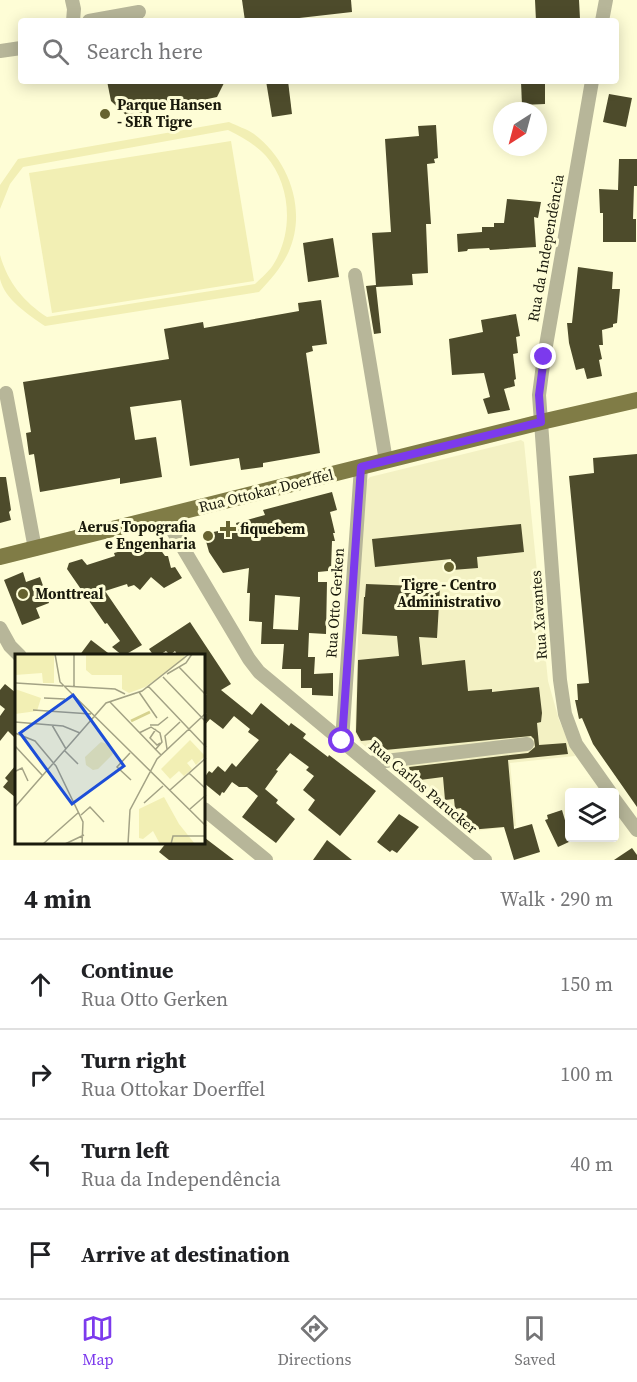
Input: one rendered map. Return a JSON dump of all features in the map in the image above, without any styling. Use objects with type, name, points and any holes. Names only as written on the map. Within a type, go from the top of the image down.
[{"type":"main road","name":"Rua Ottokar Doerffel","points":[[0,557],[637,400]]},
{"type":"street","points":[[72,0],[73,18]]},
{"type":"street","points":[[603,18],[606,0]]},
{"type":"street","points":[[106,18],[139,12]]},
{"type":"street","points":[[0,51],[18,48]]},
{"type":"street","name":"Rua da Independência","points":[[541,422],[539,395],[542,368],[591,84]]},
{"type":"street","points":[[354,275],[386,461]]},
{"type":"street","points":[[6,393],[35,549]]},
{"type":"street","name":"Rua Xavantes","points":[[541,422],[560,680],[565,714],[576,744],[607,788]]},
{"type":"street","name":"Rua Otto Gerken","points":[[342,741],[361,467]]},
{"type":"street","name":"Rua Carlos Parucker","points":[[164,516],[249,659],[271,683],[485,860]]},
{"type":"street","points":[[0,628],[10,646],[18,654]]},
{"type":"street","points":[[369,763],[527,744]]},
{"type":"street","points":[[619,805],[637,831]]},
{"type":"street","points":[[206,811],[266,860]]},
{"type":"shaded area","points":[[229,122],[254,134],[277,157],[291,187],[295,203],[294,235],[289,251],[280,268],[259,292],[45,326],[18,306],[7,294],[0,279],[0,255],[7,274],[18,291],[47,317],[255,284],[271,268],[284,241],[287,211],[285,196],[275,168],[266,156],[253,144],[228,130],[23,167],[10,184],[0,209],[0,185],[18,159]]},
{"type":"shaded area","points":[[231,141],[254,281],[52,313],[29,173]]},
{"type":"shaded area","name":"Tigre - Centro Administrativo","points":[[521,440],[524,442],[548,681],[559,720],[575,756],[510,763],[516,826],[467,832],[360,742],[355,732],[363,485],[370,477]]},
{"type":"building","points":[[242,0],[351,0],[352,12],[299,18],[245,18]]},
{"type":"building","points":[[535,0],[579,0],[580,18],[536,18]]},
{"type":"building","points":[[108,84],[224,84],[217,97],[127,116],[111,101]]},
{"type":"building","points":[[266,84],[288,84],[292,114],[272,117]]},
{"type":"building","points":[[521,84],[545,84],[545,102],[522,102]]},
{"type":"building","points":[[609,94],[632,98],[626,127],[603,122]]},
{"type":"building","points":[[436,125],[438,158],[434,159],[435,163],[427,164],[431,224],[426,224],[428,273],[412,274],[413,285],[376,287],[381,333],[374,334],[366,286],[376,285],[372,233],[391,232],[385,139],[419,136],[418,126]]},
{"type":"building","points":[[619,159],[637,159],[633,219],[636,219],[636,242],[603,242],[603,213],[600,213],[599,189],[618,190]]},
{"type":"building","points":[[507,199],[541,202],[538,218],[534,217],[536,247],[468,249],[458,252],[457,234],[482,232],[482,227],[494,227],[494,223],[504,223]]},
{"type":"building","points":[[333,238],[339,277],[308,282],[303,243]]},
{"type":"building","points":[[578,267],[613,272],[612,289],[620,289],[617,323],[613,324],[613,327],[602,330],[603,345],[599,345],[602,359],[599,360],[602,376],[587,379],[584,368],[576,370],[567,323],[572,323]]},
{"type":"building","points":[[321,300],[327,344],[312,346],[313,351],[306,353],[320,453],[263,463],[263,467],[241,470],[239,458],[190,466],[181,400],[130,407],[135,440],[156,437],[162,477],[120,484],[120,478],[40,492],[34,454],[29,455],[26,433],[31,432],[23,382],[169,359],[164,329],[203,322],[204,328],[299,311],[298,303]]},
{"type":"building","points":[[516,314],[520,336],[516,337],[518,353],[513,354],[515,386],[504,389],[510,410],[488,414],[483,399],[490,397],[484,373],[452,375],[449,339],[483,332],[481,320]]},
{"type":"building","points":[[637,454],[637,807],[593,744],[582,718],[579,719],[575,700],[578,700],[577,684],[589,683],[569,476],[594,473],[593,458]]},
{"type":"building","points":[[0,477],[6,477],[11,520],[0,523]]},
{"type":"building","points":[[332,492],[337,510],[330,512],[335,533],[333,533],[335,541],[332,541],[331,569],[318,572],[318,582],[327,582],[326,634],[309,633],[308,657],[315,657],[314,674],[333,673],[333,696],[312,695],[312,688],[301,688],[301,669],[282,669],[284,644],[261,644],[262,622],[249,621],[250,593],[247,593],[249,568],[223,573],[209,552],[204,534],[237,527],[236,523],[265,515],[263,510]],"holes":[[[275,595],[300,597],[298,630],[273,629]]]},
{"type":"building","points":[[521,524],[524,552],[477,557],[478,568],[452,570],[451,559],[375,567],[372,539]]},
{"type":"building","points":[[155,542],[165,556],[168,556],[171,568],[175,567],[182,578],[164,588],[151,577],[140,590],[134,585],[128,587],[127,584],[105,591],[142,645],[126,654],[121,654],[112,647],[120,641],[107,623],[105,624],[67,569],[69,563],[82,559],[87,565],[115,556],[114,553]]},
{"type":"building","points":[[23,572],[26,582],[40,577],[49,603],[36,608],[40,618],[22,625],[4,580]]},
{"type":"building","points":[[366,584],[440,587],[437,638],[419,637],[422,665],[465,660],[468,691],[492,689],[492,692],[539,687],[542,713],[541,722],[537,723],[539,745],[566,743],[568,754],[508,760],[514,829],[532,824],[540,852],[514,860],[504,827],[469,830],[461,808],[455,809],[454,799],[445,800],[443,777],[420,780],[419,770],[410,771],[409,767],[528,753],[535,747],[531,736],[385,750],[385,748],[372,750],[371,740],[361,741],[356,732],[358,660],[399,656],[397,636],[362,634]]},
{"type":"building","points":[[190,622],[231,684],[221,690],[252,715],[261,703],[289,726],[291,723],[306,734],[303,738],[376,791],[340,836],[308,810],[315,800],[303,790],[314,776],[306,770],[309,767],[290,753],[276,770],[278,771],[265,789],[278,800],[276,803],[295,819],[276,843],[242,817],[258,796],[247,787],[239,787],[232,782],[220,796],[206,785],[206,775],[209,771],[212,773],[218,766],[225,772],[232,763],[236,767],[259,740],[248,732],[250,729],[234,716],[223,729],[210,719],[206,724],[206,654],[177,654],[175,651],[169,654],[166,651],[161,654],[153,654],[149,649]]},
{"type":"building","points":[[91,640],[109,654],[80,654]]},
{"type":"building","points":[[5,684],[15,692],[15,738],[8,731],[0,741],[0,716],[5,709],[0,705],[0,690]]},
{"type":"building","points":[[15,766],[15,797],[3,787],[8,781],[5,778]]},
{"type":"building","points":[[562,810],[565,820],[565,842],[569,842],[558,847],[545,820],[548,819],[547,815]]},
{"type":"building","points":[[399,814],[419,827],[397,853],[392,850],[390,852],[377,842]]},
{"type":"building","points":[[206,839],[234,860],[169,860],[159,852],[164,845],[206,845]]},
{"type":"building","points":[[327,840],[352,860],[313,860]]},
{"type":"building","points":[[632,848],[637,855],[637,860],[614,860]]},
{"type":"place","name":"Parque Hansen - SER Tigre","points":[[105,114]]},
{"type":"place","name":"fiquebem","points":[[228,529]]},
{"type":"place","name":"Aerus Topografia e Engenharia","points":[[208,536]]},
{"type":"place","name":"Tigre - Centro Administrativo","points":[[449,567]]},
{"type":"place","name":"Monttreal","points":[[23,594]]},
{"type":"route","points":[[342,741],[361,467],[541,422],[539,395],[544,357]]}]
